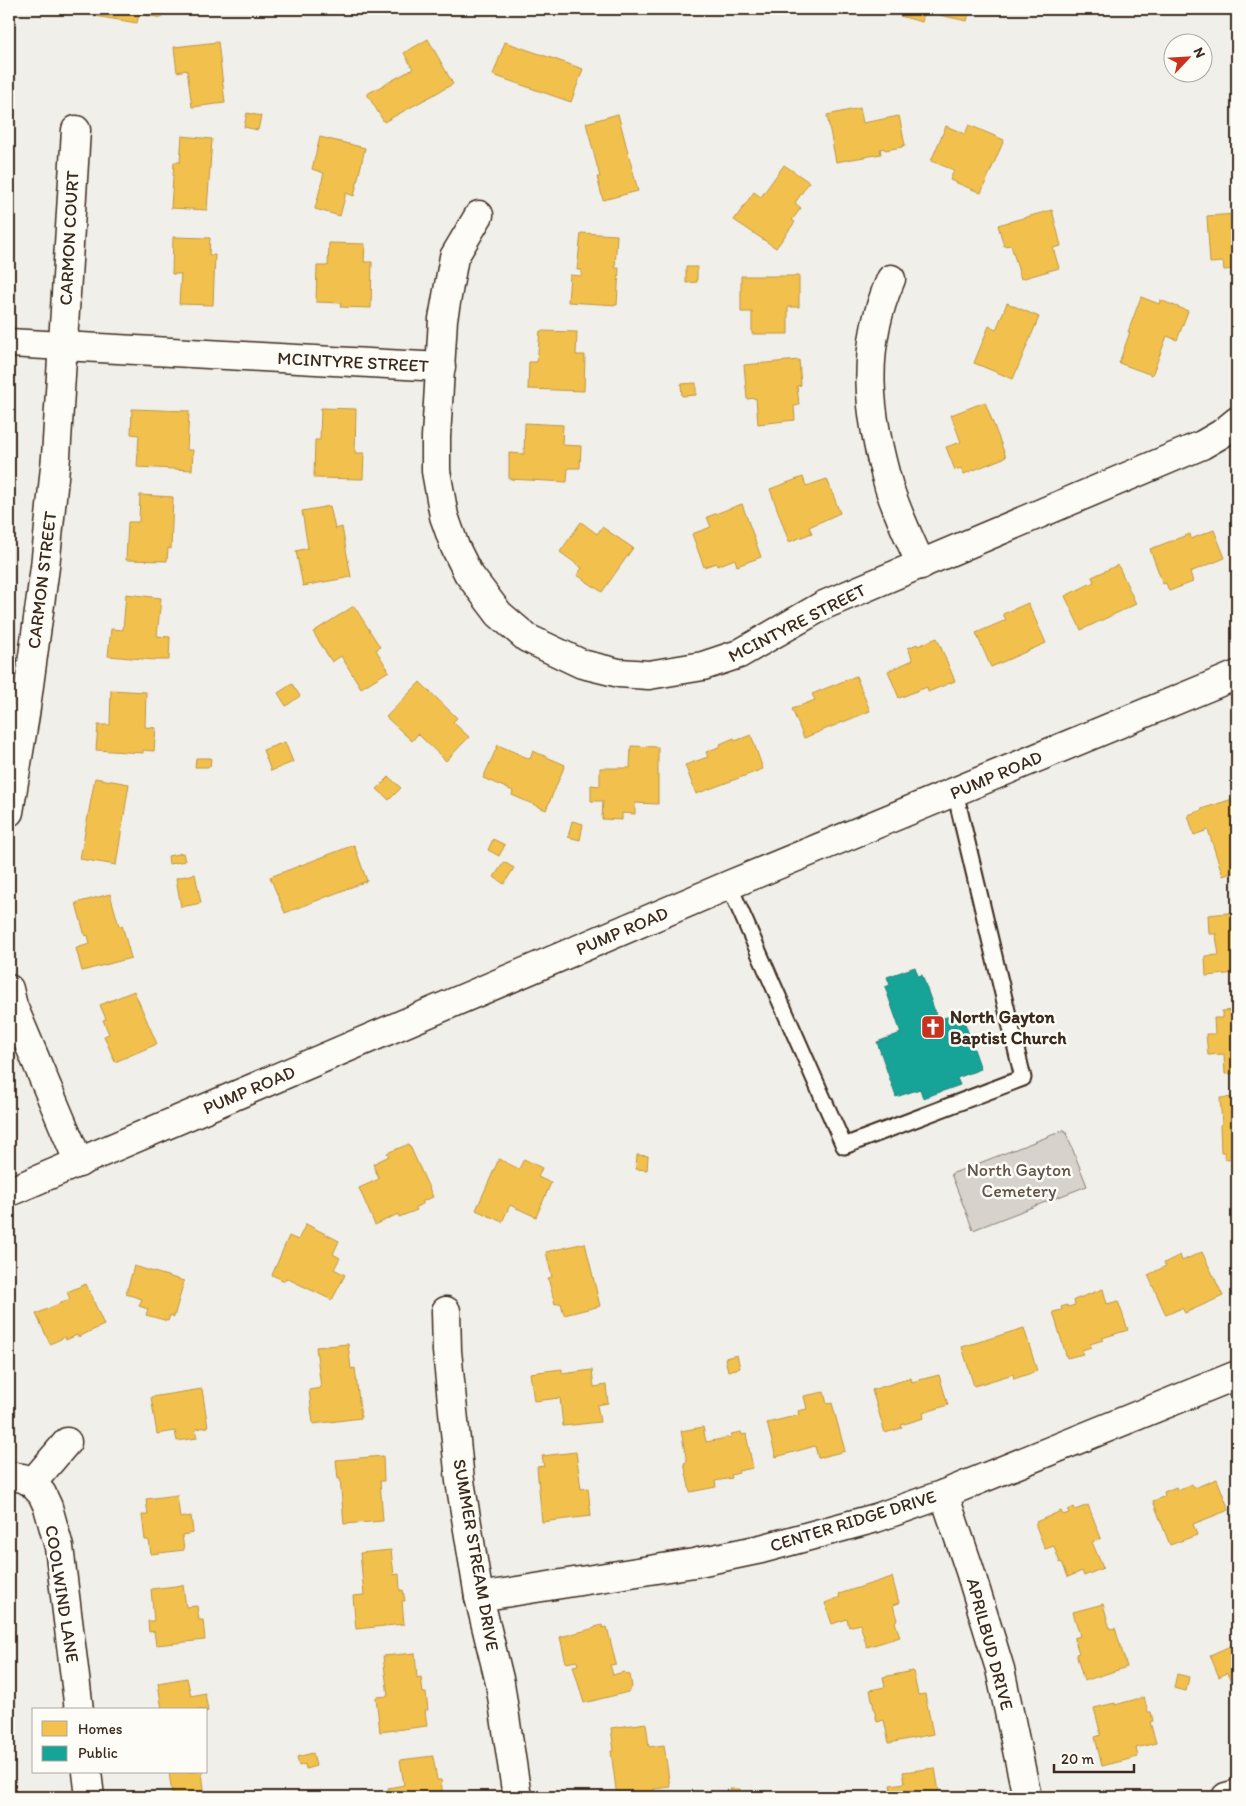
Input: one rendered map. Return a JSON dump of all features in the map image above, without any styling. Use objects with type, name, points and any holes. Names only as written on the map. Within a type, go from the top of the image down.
[{"type":"street","name":"CARMON COURT","points":[[63,347],[76,130]]},
{"type":"street","points":[[440,367],[443,319],[454,257],[479,215]]},
{"type":"street","points":[[891,278],[881,302],[874,332],[870,368],[871,411],[890,488],[921,565]]},
{"type":"street","name":"MCINTYRE STREET","points":[[9,343],[440,367],[436,471],[444,516],[455,547],[468,573],[499,614],[528,638],[582,664],[618,673],[649,675],[703,666],[739,654],[824,604],[921,565],[1202,445],[1221,434],[1237,421]]},
{"type":"street","name":"CARMON STREET","points":[[9,812],[17,714],[46,558],[56,457],[63,347]]},
{"type":"street","name":"PUMP ROAD","points":[[9,1192],[729,885],[1237,675]]},
{"type":"street","points":[[9,989],[13,1006],[78,1163]]},
{"type":"street","name":"SUMMER STREAM DRIVE","points":[[446,1311],[447,1351],[460,1481],[479,1597],[500,1683],[517,1797]]},
{"type":"street","name":"CENTER RIDGE DRIVE","points":[[479,1597],[694,1563],[760,1549],[876,1518],[944,1494],[1237,1375]]},
{"type":"street","points":[[20,1479],[67,1442]]},
{"type":"street","name":"COOLWIND LANE","points":[[20,1479],[42,1494],[48,1507],[59,1546],[79,1708]]},
{"type":"street","name":"APRILBUD DRIVE","points":[[944,1494],[1000,1669],[1028,1797]]},
{"type":"street","points":[[86,1774],[90,1797]]},
{"type":"street","points":[[1226,1797],[1237,1794]]},
{"type":"lane","points":[[729,885],[844,1146],[1023,1078],[955,792]]},
{"type":"green space","name":"North Gayton Cemetery","points":[[1065,1130],[1087,1186],[973,1230],[951,1174]]},
{"type":"building: Homes","points":[[96,9],[163,9],[162,18],[139,14],[137,23],[95,16]]},
{"type":"building: Homes","points":[[902,9],[925,9],[922,22],[900,16]]},
{"type":"building: Homes","points":[[940,9],[970,9],[967,21],[939,15]]},
{"type":"building: Homes","points":[[428,39],[453,84],[384,122],[367,94],[413,69],[404,53]]},
{"type":"building: Homes","points":[[218,42],[225,103],[192,107],[187,70],[177,72],[174,47]]},
{"type":"building: Homes","points":[[505,42],[583,69],[571,102],[493,75]]},
{"type":"building: Homes","points":[[860,108],[863,123],[899,116],[905,145],[885,150],[884,148],[880,149],[881,154],[836,162],[827,115]]},
{"type":"building: Homes","points":[[247,113],[261,116],[258,130],[244,127]]},
{"type":"building: Homes","points":[[618,114],[638,191],[603,200],[597,177],[600,177],[586,123]]},
{"type":"building: Homes","points":[[969,125],[1004,140],[981,193],[950,180],[954,170],[931,161],[946,126],[965,134]]},
{"type":"building: Homes","points":[[182,136],[212,139],[207,210],[171,208],[174,162],[180,162]]},
{"type":"building: Homes","points":[[320,137],[365,148],[354,196],[346,193],[340,216],[315,209],[324,173],[312,169]]},
{"type":"building: Homes","points":[[784,165],[809,182],[795,203],[801,208],[792,220],[795,222],[776,248],[734,220],[754,192],[761,197]]},
{"type":"building: Homes","points":[[1052,210],[1061,246],[1053,248],[1059,268],[1021,279],[1011,245],[1004,246],[998,225]]},
{"type":"building: Homes","points":[[1237,214],[1237,269],[1224,270],[1223,262],[1210,263],[1207,216]]},
{"type":"building: Homes","points":[[581,233],[617,235],[615,268],[619,268],[617,305],[568,302],[570,275],[581,276],[582,270],[577,270]]},
{"type":"building: Homes","points":[[173,237],[210,238],[209,255],[215,255],[213,305],[179,304],[181,274],[172,274]]},
{"type":"building: Homes","points":[[329,243],[365,244],[364,262],[372,262],[371,308],[340,307],[341,303],[316,302],[317,266],[328,266]]},
{"type":"building: Homes","points":[[686,267],[697,267],[697,282],[686,283]]},
{"type":"building: Homes","points":[[741,276],[799,276],[799,307],[788,307],[788,334],[752,334],[752,312],[741,312]]},
{"type":"building: Homes","points":[[1141,297],[1159,304],[1160,300],[1188,311],[1177,340],[1167,336],[1152,375],[1119,363]]},
{"type":"building: Homes","points":[[1007,303],[1039,317],[1013,379],[974,363],[989,326],[996,330]]},
{"type":"building: Homes","points":[[540,331],[577,332],[576,355],[585,355],[584,391],[528,389],[529,362],[537,362]]},
{"type":"building: Homes","points":[[799,360],[801,385],[797,386],[799,405],[794,406],[795,420],[758,424],[756,398],[747,399],[744,365]]},
{"type":"building: Homes","points":[[696,383],[696,395],[682,396],[681,384]]},
{"type":"building: Homes","points":[[985,402],[1006,457],[964,474],[961,468],[955,470],[946,447],[961,442],[951,415]]},
{"type":"building: Homes","points":[[321,408],[356,409],[355,453],[364,453],[363,479],[314,478],[315,440],[320,440]]},
{"type":"building: Homes","points":[[132,409],[189,411],[187,450],[193,450],[192,470],[137,467],[139,435],[131,434]]},
{"type":"building: Homes","points":[[525,423],[563,425],[562,445],[581,446],[580,468],[568,468],[567,482],[509,479],[509,453],[524,454]]},
{"type":"building: Homes","points":[[803,477],[806,486],[827,479],[840,513],[809,527],[812,533],[789,542],[770,489]]},
{"type":"building: Homes","points":[[140,495],[173,497],[171,549],[168,548],[167,561],[126,560],[128,522],[139,522]]},
{"type":"building: Homes","points":[[742,504],[761,557],[737,566],[735,559],[717,566],[716,563],[704,567],[692,534],[711,527],[707,517]]},
{"type":"building: Homes","points":[[330,506],[335,529],[342,527],[351,577],[303,586],[296,551],[308,548],[302,511]]},
{"type":"building: Homes","points":[[581,522],[597,534],[602,527],[633,548],[602,592],[577,575],[582,568],[560,552]]},
{"type":"building: Homes","points":[[1214,530],[1225,558],[1190,572],[1193,582],[1169,591],[1166,583],[1163,584],[1150,549],[1190,534],[1191,539]]},
{"type":"building: Homes","points":[[1118,565],[1136,604],[1081,630],[1065,596],[1094,582],[1092,577]]},
{"type":"building: Homes","points":[[126,594],[161,598],[157,636],[170,637],[169,660],[108,656],[111,629],[123,630]]},
{"type":"building: Homes","points":[[1028,603],[1046,643],[991,667],[976,633],[1006,620],[1003,614]]},
{"type":"building: Homes","points":[[354,606],[380,647],[376,650],[389,671],[361,688],[341,656],[332,662],[313,632]]},
{"type":"building: Homes","points":[[937,638],[955,681],[928,692],[927,687],[899,698],[888,671],[913,660],[908,648]]},
{"type":"building: Homes","points":[[856,676],[870,711],[804,738],[792,709],[815,700],[812,694]]},
{"type":"building: Homes","points":[[420,682],[457,718],[453,722],[469,737],[446,761],[418,734],[412,741],[386,717]]},
{"type":"building: Homes","points":[[292,684],[300,696],[286,706],[278,693]]},
{"type":"building: Homes","points":[[111,690],[146,692],[145,727],[156,728],[154,751],[143,750],[143,753],[96,750],[98,725],[110,725]]},
{"type":"building: Homes","points":[[751,735],[763,769],[696,794],[685,765],[708,757],[706,752],[721,746],[720,744],[734,738],[735,741]]},
{"type":"building: Homes","points":[[285,742],[293,762],[271,771],[263,750]]},
{"type":"building: Homes","points":[[498,745],[530,759],[533,751],[565,765],[546,810],[512,795],[513,791],[483,778]]},
{"type":"building: Homes","points":[[631,746],[658,747],[658,804],[635,803],[635,814],[622,813],[622,820],[602,819],[603,801],[591,801],[591,785],[600,786],[600,768],[630,768]]},
{"type":"building: Homes","points":[[196,758],[211,758],[210,767],[195,767]]},
{"type":"building: Homes","points":[[389,777],[401,788],[389,800],[377,789]]},
{"type":"building: Homes","points":[[95,778],[129,784],[116,865],[80,859]]},
{"type":"building: Homes","points":[[1236,798],[1237,871],[1223,876],[1208,830],[1194,835],[1188,815]]},
{"type":"building: Homes","points":[[572,821],[583,824],[580,840],[568,837]]},
{"type":"building: Homes","points":[[493,839],[505,845],[499,856],[488,850]]},
{"type":"building: Homes","points":[[354,845],[367,881],[285,913],[270,877]]},
{"type":"building: Homes","points":[[183,853],[185,861],[169,864],[168,856]]},
{"type":"building: Homes","points":[[504,862],[514,868],[504,884],[494,877]]},
{"type":"building: Homes","points":[[195,874],[201,903],[181,907],[176,878]]},
{"type":"building: Homes","points":[[110,894],[119,926],[122,925],[131,958],[82,971],[76,948],[90,944],[88,935],[85,936],[76,903]]},
{"type":"building: Homes","points":[[1237,912],[1237,973],[1206,976],[1205,956],[1219,955],[1216,936],[1218,934],[1209,934],[1208,915]]},
{"type":"building: Homes","points":[[134,991],[157,1044],[115,1062],[104,1036],[109,1034],[103,1020],[106,1019],[100,1005]]},
{"type":"building: Homes","points":[[1237,1010],[1237,1073],[1225,1074],[1224,1054],[1208,1055],[1206,1034],[1215,1034],[1214,1018],[1222,1018],[1222,1011]]},
{"type":"building: Homes","points":[[1237,1097],[1237,1158],[1225,1159],[1225,1152],[1221,1152],[1220,1125],[1222,1124],[1220,1098]]},
{"type":"building: Homes","points":[[409,1144],[433,1197],[415,1207],[417,1210],[399,1217],[398,1214],[375,1225],[359,1188],[379,1179],[373,1164],[389,1156],[387,1153]]},
{"type":"building: Homes","points":[[637,1155],[648,1156],[647,1170],[636,1169]]},
{"type":"building: Homes","points":[[499,1159],[519,1169],[524,1159],[542,1168],[538,1177],[551,1183],[536,1217],[510,1205],[502,1222],[476,1210]]},
{"type":"building: Homes","points":[[306,1224],[339,1241],[333,1254],[340,1258],[334,1269],[345,1275],[332,1300],[286,1278],[285,1281],[272,1275],[289,1236],[298,1240]]},
{"type":"building: Homes","points":[[585,1243],[600,1306],[564,1315],[561,1303],[555,1304],[548,1278],[552,1277],[546,1252]]},
{"type":"building: Homes","points":[[1202,1252],[1223,1296],[1185,1313],[1182,1308],[1166,1315],[1148,1275],[1166,1266],[1164,1263],[1180,1255],[1182,1261]]},
{"type":"building: Homes","points":[[134,1266],[184,1281],[174,1317],[170,1315],[168,1321],[146,1315],[148,1309],[139,1306],[142,1299],[126,1294]]},
{"type":"building: Homes","points":[[86,1284],[104,1325],[78,1337],[77,1335],[66,1340],[65,1337],[50,1344],[36,1314],[70,1299],[67,1292]]},
{"type":"building: Homes","points":[[1103,1289],[1107,1304],[1118,1301],[1128,1330],[1102,1338],[1103,1340],[1090,1344],[1091,1347],[1082,1350],[1083,1354],[1067,1358],[1053,1312],[1062,1310],[1061,1307],[1067,1305],[1068,1307],[1075,1305],[1074,1300]]},
{"type":"building: Homes","points":[[1024,1328],[1037,1371],[1014,1379],[1013,1374],[974,1386],[962,1347]]},
{"type":"building: Homes","points":[[348,1344],[351,1369],[355,1368],[361,1418],[313,1424],[309,1390],[321,1388],[316,1347]]},
{"type":"building: Homes","points":[[737,1355],[740,1368],[728,1371],[725,1358]]},
{"type":"building: Homes","points":[[562,1369],[562,1374],[592,1370],[594,1387],[606,1385],[608,1403],[597,1405],[600,1422],[563,1426],[560,1398],[534,1401],[530,1373]]},
{"type":"building: Homes","points":[[939,1375],[948,1405],[923,1413],[924,1418],[901,1425],[902,1428],[885,1433],[872,1390],[911,1378],[912,1382]]},
{"type":"building: Homes","points":[[202,1389],[208,1427],[195,1429],[197,1438],[177,1441],[175,1431],[157,1434],[151,1397]]},
{"type":"building: Homes","points":[[824,1392],[827,1404],[832,1403],[845,1451],[818,1458],[815,1446],[776,1457],[767,1423],[799,1415],[798,1411],[807,1409],[804,1396]]},
{"type":"building: Homes","points":[[703,1427],[706,1442],[732,1437],[731,1434],[741,1432],[742,1435],[746,1434],[753,1468],[738,1471],[739,1473],[731,1475],[732,1478],[715,1481],[716,1487],[690,1492],[684,1463],[687,1462],[681,1431]]},
{"type":"building: Homes","points":[[576,1452],[581,1489],[588,1488],[591,1516],[542,1522],[537,1467],[544,1466],[542,1456]]},
{"type":"building: Homes","points":[[383,1456],[384,1481],[380,1481],[383,1521],[344,1524],[340,1478],[338,1479],[336,1460]]},
{"type":"building: Homes","points":[[1217,1479],[1229,1510],[1193,1524],[1197,1535],[1170,1545],[1153,1501],[1165,1496],[1164,1492],[1176,1487],[1178,1491],[1192,1484],[1194,1488]]},
{"type":"building: Homes","points":[[177,1495],[180,1518],[191,1516],[193,1533],[182,1535],[184,1550],[151,1554],[149,1540],[145,1540],[142,1515],[148,1515],[146,1499]]},
{"type":"building: Homes","points":[[1088,1505],[1101,1538],[1092,1542],[1103,1568],[1084,1576],[1082,1571],[1068,1577],[1062,1562],[1060,1563],[1054,1546],[1045,1549],[1036,1522],[1061,1511],[1063,1515],[1069,1513],[1068,1510],[1074,1507],[1075,1510]]},
{"type":"building: Homes","points":[[391,1550],[394,1575],[399,1574],[400,1591],[403,1590],[405,1601],[402,1601],[404,1624],[356,1629],[353,1596],[364,1595],[360,1553]]},
{"type":"building: Homes","points":[[892,1577],[899,1603],[893,1605],[897,1620],[895,1622],[900,1637],[867,1647],[860,1624],[849,1627],[847,1619],[832,1624],[825,1603],[840,1597],[839,1594]]},
{"type":"building: Homes","points":[[183,1585],[186,1607],[197,1606],[199,1620],[203,1620],[205,1640],[156,1645],[154,1631],[149,1632],[148,1621],[154,1621],[151,1589]]},
{"type":"building: Homes","points":[[1103,1604],[1110,1629],[1115,1628],[1127,1667],[1084,1681],[1076,1654],[1079,1653],[1074,1638],[1080,1636],[1073,1612]]},
{"type":"building: Homes","points":[[602,1625],[603,1628],[607,1627],[616,1664],[610,1665],[613,1675],[623,1672],[630,1675],[632,1687],[628,1692],[584,1703],[573,1666],[578,1665],[577,1661],[566,1663],[560,1637]]},
{"type":"building: Homes","points":[[1235,1644],[1237,1648],[1237,1696],[1227,1673],[1219,1677],[1210,1655]]},
{"type":"building: Homes","points":[[415,1653],[417,1678],[421,1677],[423,1693],[426,1693],[428,1710],[425,1710],[427,1726],[380,1732],[376,1697],[388,1696],[383,1656]]},
{"type":"building: Homes","points":[[913,1671],[918,1695],[925,1694],[933,1734],[889,1743],[884,1720],[877,1722],[870,1690],[885,1687],[883,1677]]},
{"type":"building: Homes","points":[[1177,1674],[1189,1677],[1186,1691],[1174,1688]]},
{"type":"building: Homes","points":[[187,1678],[191,1696],[205,1693],[208,1708],[162,1708],[158,1683]]},
{"type":"building: Homes","points":[[1144,1697],[1148,1712],[1151,1712],[1153,1721],[1150,1722],[1156,1743],[1136,1748],[1138,1757],[1102,1766],[1095,1737],[1101,1735],[1094,1708],[1115,1703],[1115,1705]]},
{"type":"building: Homes","points":[[646,1723],[649,1747],[664,1745],[670,1787],[654,1789],[654,1793],[617,1797],[611,1751],[614,1751],[611,1728]]},
{"type":"building: Homes","points":[[313,1753],[316,1766],[306,1769],[305,1764],[299,1766],[297,1757]]},
{"type":"building: Homes","points":[[433,1756],[437,1780],[441,1780],[443,1797],[389,1797],[388,1788],[404,1785],[400,1760]]},
{"type":"building: Homes","points":[[935,1768],[939,1792],[945,1791],[946,1797],[892,1797],[890,1785],[905,1783],[903,1772]]},
{"type":"building: Homes","points":[[169,1774],[202,1774],[205,1797],[168,1797],[168,1795],[172,1794]]},
{"type":"building: Homes","points":[[730,1789],[740,1789],[741,1797],[731,1797]]},
{"type":"building: Public","name":"North Gayton Baptist Church","points":[[915,967],[918,976],[922,975],[938,1020],[961,1012],[981,1069],[957,1078],[960,1085],[923,1098],[920,1089],[896,1097],[877,1042],[901,1033],[885,987],[890,985],[887,977]]},
{"type":"place","name":"North Gayton Baptist Church","points":[[933,1027]]}]
